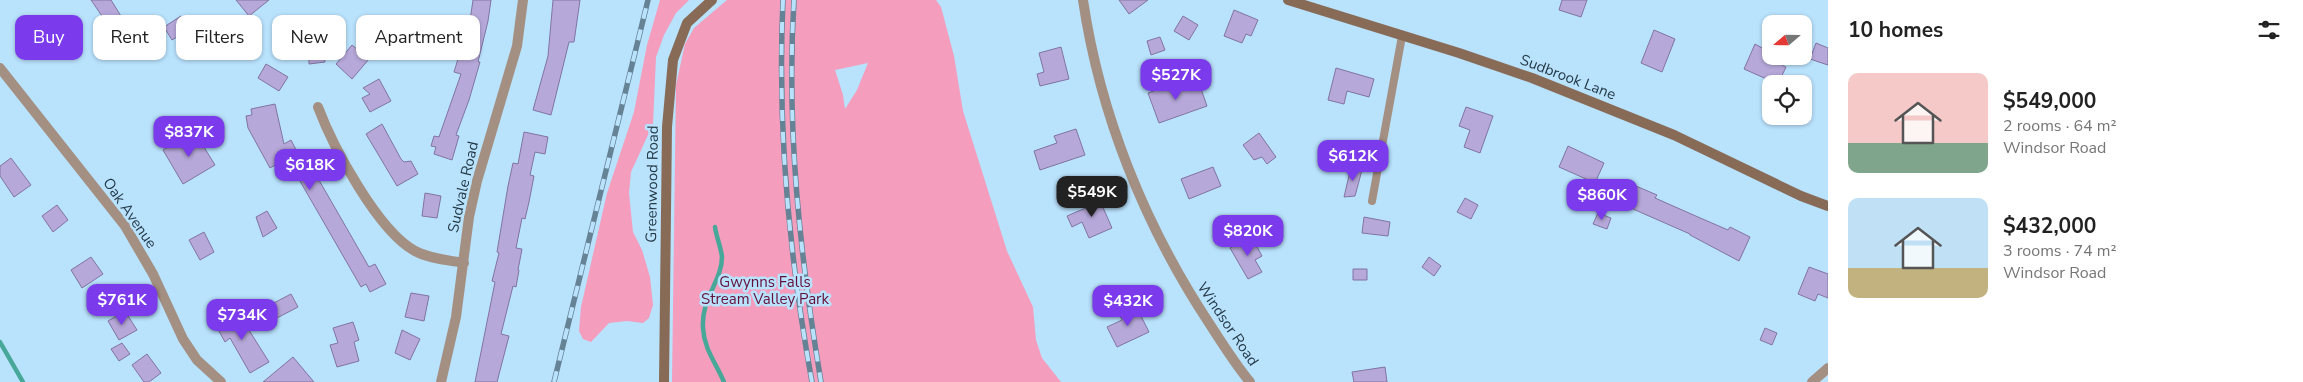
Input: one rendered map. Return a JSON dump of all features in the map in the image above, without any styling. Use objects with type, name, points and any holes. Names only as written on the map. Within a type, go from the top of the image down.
[{"type":"street","name":"Sudvale Road","points":[[441,382],[456,317],[469,217],[477,181],[517,46],[523,0]]},
{"type":"street","name":"Greenwood Road","points":[[664,382],[667,127],[673,60],[687,23],[712,0]]},
{"type":"street","name":"Windsor Road","points":[[1083,0],[1097,73],[1119,144],[1135,185],[1159,238],[1186,288],[1250,382]]},
{"type":"street","name":"Sudbrook Lane","points":[[1288,0],[1532,78],[1674,135],[1801,196],[1828,206]]},
{"type":"street","name":"Oak Avenue","points":[[0,68],[125,226],[153,274],[183,339],[197,360],[221,382]]},
{"type":"street","points":[[318,107],[328,132],[380,220],[400,241],[416,252],[464,263]]},
{"type":"street","points":[[1812,382],[1828,368]]},
{"type":"lane","points":[[1372,201],[1402,36]]},
{"type":"green space","points":[[660,0],[689,0],[676,13],[664,35],[656,57],[653,124],[631,172],[629,193],[633,232],[642,250],[650,277],[653,305],[649,318],[643,323],[627,321],[609,323],[591,342],[583,339],[579,331],[581,307],[607,193],[634,112],[647,45]]},
{"type":"green space","name":"Gwynns Falls Stream Valley Park","points":[[727,0],[936,0],[941,7],[954,56],[963,111],[1007,251],[1033,307],[1036,340],[1042,358],[1061,382],[672,382],[676,85],[685,44],[694,28]],"holes":[[[868,63],[857,90],[845,109],[843,95],[835,70]]]},
{"type":"building","points":[[91,0],[111,0],[120,15],[101,15]]},
{"type":"building","points":[[236,0],[269,0],[250,15]]},
{"type":"building","points":[[473,0],[491,0],[480,54],[480,15],[471,15]]},
{"type":"building","points":[[553,0],[580,0],[574,42],[569,42],[551,115],[533,110],[548,56]]},
{"type":"building","points":[[1119,0],[1148,0],[1129,14]]},
{"type":"building","points":[[1562,0],[1587,0],[1581,17],[1559,10]]},
{"type":"building","points":[[1234,10],[1258,20],[1251,36],[1246,34],[1242,43],[1224,36]]},
{"type":"building","points":[[1183,16],[1198,25],[1189,40],[1174,31]]},
{"type":"building","points":[[176,19],[176,38],[172,40],[166,30],[166,26]]},
{"type":"building","points":[[1654,30],[1675,39],[1662,72],[1641,63]]},
{"type":"building","points":[[1160,37],[1165,50],[1151,55],[1147,41]]},
{"type":"building","points":[[1816,43],[1828,48],[1828,65],[1812,60]]},
{"type":"building","points":[[1755,44],[1762,48],[1762,65],[1782,65],[1786,67],[1782,75],[1762,75],[1762,77],[1744,69]]},
{"type":"building","points":[[352,45],[356,48],[356,60],[368,60],[352,79],[336,64],[339,60],[346,60],[346,52]]},
{"type":"building","points":[[1061,47],[1069,79],[1040,86],[1037,74],[1044,72],[1039,53]]},
{"type":"building","points":[[309,60],[325,60],[325,62],[309,64]]},
{"type":"building","points":[[458,60],[478,60],[478,62],[480,62],[456,135],[459,136],[452,160],[434,154],[436,147],[431,146],[434,136],[439,137],[461,74],[454,72]]},
{"type":"building","points":[[266,64],[288,77],[279,91],[258,78]]},
{"type":"building","points":[[1336,68],[1374,79],[1369,97],[1347,91],[1344,104],[1328,100]]},
{"type":"building","points":[[379,79],[391,101],[370,112],[362,98],[370,94],[363,88]]},
{"type":"building","points":[[1187,79],[1191,90],[1200,86],[1207,106],[1159,123],[1148,93]]},
{"type":"building","points":[[275,104],[284,144],[291,140],[307,171],[312,168],[369,267],[375,264],[386,284],[370,292],[366,284],[361,287],[289,162],[279,167],[277,164],[270,168],[248,128],[246,116],[252,115],[251,109]]},
{"type":"building","points":[[1466,107],[1493,116],[1480,153],[1464,147],[1470,130],[1459,126]]},
{"type":"building","points":[[382,124],[401,159],[404,162],[411,161],[418,174],[397,186],[366,134]]},
{"type":"building","points":[[1076,129],[1085,155],[1040,170],[1034,151],[1057,143],[1054,136]]},
{"type":"building","points":[[194,131],[215,165],[183,184],[163,150]]},
{"type":"building","points":[[524,132],[548,137],[545,154],[535,152],[530,175],[534,176],[525,219],[522,218],[516,248],[522,249],[516,287],[513,286],[501,334],[509,336],[497,382],[475,382],[495,282],[492,281],[499,253],[497,252],[508,186],[513,163],[518,164]]},
{"type":"building","points":[[1259,133],[1276,157],[1267,164],[1262,157],[1254,160],[1243,145]]},
{"type":"building","points":[[1568,146],[1604,163],[1595,183],[1559,167]]},
{"type":"building","points":[[11,158],[31,185],[14,197],[0,176],[0,166]]},
{"type":"building","points":[[1213,167],[1221,186],[1189,199],[1181,179]]},
{"type":"building","points":[[1351,167],[1362,170],[1355,196],[1344,197]]},
{"type":"building","points":[[1636,186],[1657,195],[1655,198],[1728,230],[1730,227],[1750,237],[1739,261],[1690,234],[1633,209],[1635,203],[1629,200]]},
{"type":"building","points":[[425,193],[441,196],[437,218],[422,216]]},
{"type":"building","points":[[1098,196],[1112,228],[1089,238],[1082,222],[1072,227],[1067,216],[1088,207],[1085,201]]},
{"type":"building","points":[[1465,198],[1478,205],[1471,219],[1457,212]]},
{"type":"building","points":[[57,205],[68,220],[53,232],[42,216]]},
{"type":"building","points":[[267,211],[277,228],[263,237],[256,217]]},
{"type":"building","points":[[1598,213],[1611,218],[1607,229],[1593,224]]},
{"type":"building","points":[[1364,217],[1390,222],[1388,236],[1362,233]]},
{"type":"building","points":[[204,232],[214,252],[200,260],[189,240]]},
{"type":"building","points":[[1251,236],[1262,256],[1255,260],[1262,272],[1248,279],[1230,248]]},
{"type":"building","points":[[91,257],[103,274],[82,288],[71,270]]},
{"type":"building","points":[[1429,257],[1441,266],[1434,276],[1422,267]]},
{"type":"building","points":[[1809,267],[1828,274],[1828,298],[1818,294],[1815,301],[1798,294]]},
{"type":"building","points":[[1353,269],[1367,269],[1367,280],[1353,280]]},
{"type":"building","points":[[411,293],[429,296],[424,321],[405,317]]},
{"type":"building","points":[[291,294],[298,307],[275,319],[268,306]]},
{"type":"building","points":[[1136,306],[1149,332],[1117,347],[1107,327],[1122,320],[1119,314]]},
{"type":"building","points":[[125,311],[137,330],[119,340],[108,321]]},
{"type":"building","points":[[237,311],[269,362],[250,373],[230,338],[225,342],[215,324]]},
{"type":"building","points":[[353,322],[359,340],[354,342],[359,361],[337,367],[330,345],[338,343],[333,328]]},
{"type":"building","points":[[1765,328],[1777,333],[1772,345],[1760,340]]},
{"type":"building","points":[[402,330],[420,339],[410,360],[395,353]]},
{"type":"building","points":[[122,343],[130,354],[119,361],[111,349]]},
{"type":"building","points":[[147,354],[161,373],[149,382],[144,382],[132,365]]},
{"type":"building","points":[[293,357],[314,382],[263,382]]},
{"type":"building","points":[[1385,367],[1387,382],[1354,382],[1352,372]]},
{"type":"waterway","points":[[715,227],[722,257],[721,266],[705,308],[703,328],[708,349],[724,382]]},
{"type":"waterway","points":[[0,342],[23,382]]},
{"type":"railway","points":[[554,382],[648,0]]},
{"type":"railway","points":[[783,0],[783,144],[791,240],[812,382]]},
{"type":"railway","points":[[794,0],[792,48],[793,144],[801,240],[821,382]]}]
